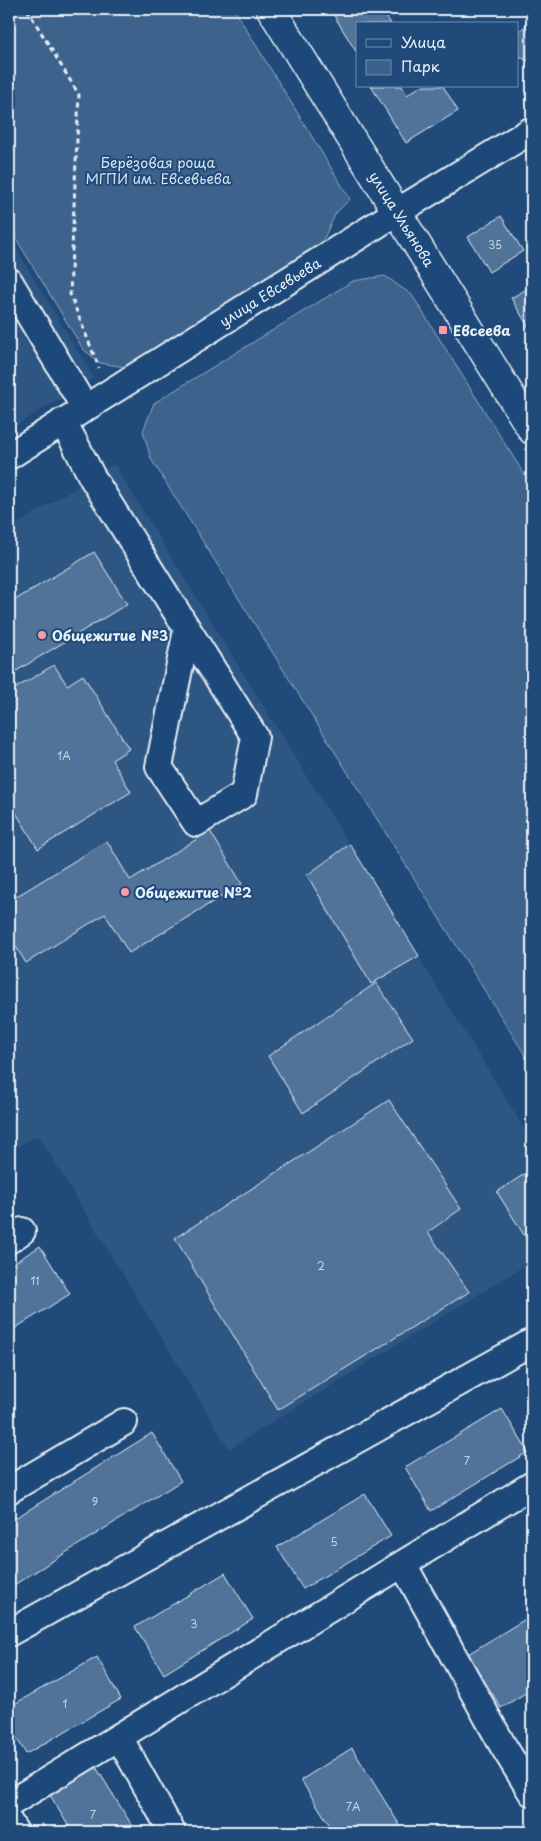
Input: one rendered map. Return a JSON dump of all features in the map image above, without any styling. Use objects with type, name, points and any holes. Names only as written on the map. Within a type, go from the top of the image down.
[{"type":"main road","name":"улица Ульянова","points":[[271,9],[532,430]]},
{"type":"street","name":"улица Евсевьева","points":[[9,456],[62,422],[82,403],[532,130]]},
{"type":"street","points":[[9,281],[82,403]]},
{"type":"street","points":[[62,422],[92,477],[255,737],[244,794],[196,823],[158,767],[187,630]]},
{"type":"street","points":[[9,1634],[532,1342]]},
{"type":"street","points":[[9,1490],[124,1422]]},
{"type":"street","points":[[9,1804],[532,1485]]},
{"type":"street","points":[[403,1564],[502,1744],[532,1793]]},
{"type":"street","points":[[119,1737],[172,1832]]},
{"type":"street","points":[[9,1822],[15,1832]]},
{"type":"path","points":[[27,9],[79,95],[70,294],[101,374],[98,383],[82,403]]},
{"type":"shaded area","points":[[9,237],[94,378],[9,430]]},
{"type":"shaded area","points":[[114,464],[532,1141],[532,1261],[229,1449],[38,1135],[9,1152],[9,529]]},
{"type":"green space","name":"Берёзовая роща МГПИ им. Евсевьева","points":[[9,9],[234,9],[350,199],[336,213],[321,244],[125,367],[100,363],[83,349],[9,227]]},
{"type":"green space","points":[[385,276],[412,295],[532,487],[532,1066],[151,459],[143,431],[154,403],[353,281]]},
{"type":"building","points":[[330,9],[382,9],[390,22],[356,22],[356,51]]},
{"type":"building","points":[[530,22],[532,25],[532,63],[522,58],[518,53],[518,32]]},
{"type":"building","points":[[372,88],[403,88],[407,95],[418,88],[444,88],[458,111],[406,143]]},
{"type":"building","points":[[501,216],[523,251],[489,272],[468,237]]},
{"type":"building","points":[[532,286],[532,333],[511,298]]},
{"type":"building","name":"Общежитие №3","points":[[94,552],[127,604],[13,673],[9,666],[9,590],[15,600]]},
{"type":"building","points":[[54,665],[67,685],[83,675],[129,749],[112,760],[131,792],[38,849],[9,801],[9,692]]},
{"type":"building","name":"Общежитие №2","points":[[210,831],[242,884],[129,953],[105,914],[26,963],[9,935],[9,901],[107,841],[130,880]]},
{"type":"building","points":[[350,844],[419,956],[371,984],[307,875]]},
{"type":"building","points":[[376,983],[413,1038],[303,1113],[268,1056]]},
{"type":"building","points":[[389,1100],[461,1209],[428,1232],[469,1292],[278,1410],[175,1238]]},
{"type":"building","points":[[532,1169],[532,1245],[531,1246],[497,1192]]},
{"type":"building","points":[[40,1246],[70,1294],[9,1332],[9,1266]]},
{"type":"building","points":[[502,1409],[528,1452],[431,1511],[405,1467]]},
{"type":"building","points":[[152,1433],[181,1481],[9,1588],[9,1522]]},
{"type":"building","points":[[365,1494],[391,1536],[303,1589],[277,1547]]},
{"type":"building","points":[[225,1573],[253,1619],[164,1674],[135,1627]]},
{"type":"building","points":[[532,1615],[532,1689],[501,1708],[468,1654]]},
{"type":"building","points":[[97,1657],[121,1699],[26,1754],[9,1725],[9,1707]]},
{"type":"building","points":[[352,1748],[404,1832],[334,1832],[301,1780]]},
{"type":"building","points":[[96,1767],[136,1832],[72,1832],[50,1795]]},
{"type":"place","name":"Евсеева","points":[[443,330]]},
{"type":"place","name":"Общежитие №3","points":[[42,635]]},
{"type":"place","name":"Общежитие №2","points":[[125,892]]}]
